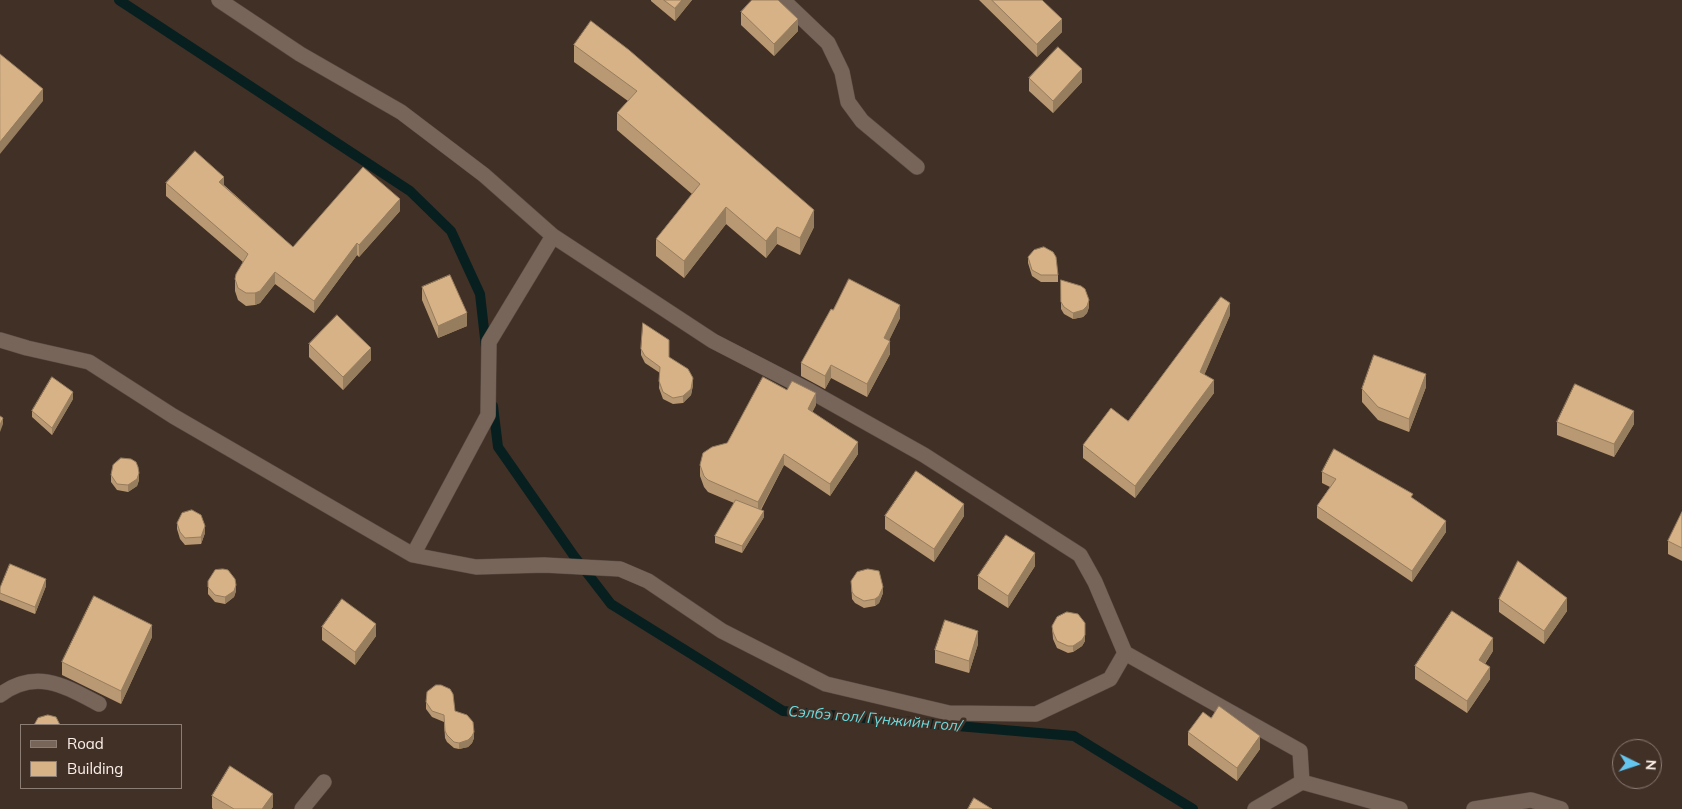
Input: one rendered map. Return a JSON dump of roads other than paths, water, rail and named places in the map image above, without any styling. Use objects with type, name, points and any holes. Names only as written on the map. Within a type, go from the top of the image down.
[{"type":"street","points":[[219,0],[300,54],[401,112],[484,175],[553,236],[714,341],[810,391],[924,455],[1080,555],[1095,582],[1125,653],[1300,751],[1302,782]]},
{"type":"street","points":[[783,0],[828,43],[842,72],[848,102],[862,121],[917,167]]},
{"type":"street","points":[[413,554],[488,415],[489,342],[553,236]]},
{"type":"street","points":[[0,340],[90,362],[173,416],[413,554],[476,567],[544,565],[620,569],[648,581],[722,631],[826,684],[949,713],[1036,714],[1110,679],[1125,653]]},
{"type":"street","points":[[0,695],[10,687],[42,680],[67,687],[99,704]]},
{"type":"street","points":[[302,809],[324,782]]},
{"type":"street","points":[[1255,809],[1302,782],[1400,809]]},
{"type":"street","points":[[1474,809],[1531,800],[1561,809]]},
{"type":"waterway","points":[[119,0],[410,191],[451,231],[480,294],[486,347]]},
{"type":"waterway","name":"Сэлбэ гол/ Гүнжийн гол/","points":[[493,406],[498,447],[574,556],[611,604],[783,711],[1074,736],[1193,809]]}]
